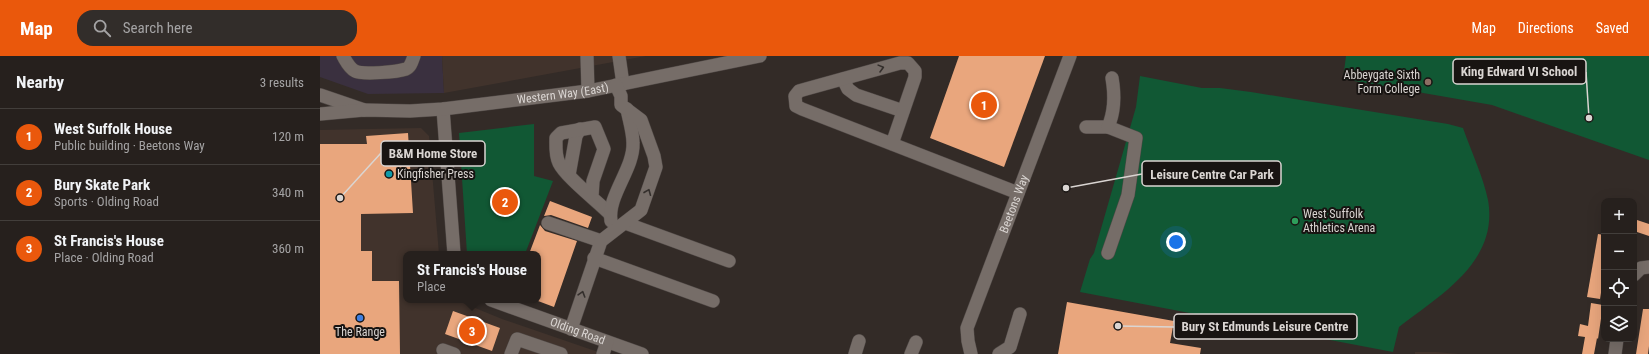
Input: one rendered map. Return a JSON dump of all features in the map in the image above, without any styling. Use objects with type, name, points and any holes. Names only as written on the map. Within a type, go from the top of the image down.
[{"type":"street","points":[[343,56],[347,63],[355,71],[367,73],[406,69],[411,64],[414,56]]},
{"type":"street","points":[[587,56],[588,91]]},
{"type":"street","points":[[613,230],[612,209],[630,159],[621,124],[624,107],[619,84],[619,56]]},
{"type":"street","name":"Western Way (East)","points":[[320,114],[364,110],[410,112],[588,91],[760,56]]},
{"type":"street","name":"Beetons Way","points":[[971,354],[967,328],[1070,56]]},
{"type":"street","points":[[892,144],[915,77],[915,71],[908,63],[900,63],[843,78],[799,91],[795,96],[796,106],[892,144],[1018,193]]},
{"type":"street","points":[[843,78],[848,89],[856,95],[903,111]]},
{"type":"street","points":[[1108,127],[1112,118],[1115,96],[1112,78]]},
{"type":"street","name":"Western Way (East)","points":[[320,94],[364,110]]},
{"type":"street","points":[[571,330],[594,258],[601,241],[613,230],[626,223],[640,210],[656,167],[654,156],[641,120],[624,107]]},
{"type":"street","points":[[443,109],[454,251]]},
{"type":"street","points":[[592,197],[593,181],[604,150],[595,127],[561,133],[556,138],[555,152],[559,163],[592,197],[612,209]]},
{"type":"street","points":[[1086,127],[1108,127],[1136,138],[1128,195],[1108,253]]},
{"type":"street","points":[[569,175],[576,136],[580,129]]},
{"type":"street","points":[[548,223],[601,241]]},
{"type":"street","points":[[626,223],[729,261]]},
{"type":"street","points":[[594,258],[713,301]]},
{"type":"street","points":[[1637,272],[1641,268],[1649,267]]},
{"type":"street","name":"Olding Road","points":[[499,303],[571,330],[605,348],[642,354]]},
{"type":"street","points":[[999,354],[1010,346],[1020,314]]},
{"type":"street","points":[[511,354],[517,339],[561,354]]},
{"type":"street","points":[[855,354],[859,341]]},
{"type":"street","points":[[1615,354],[1617,342]]},
{"type":"shaded area","points":[[320,56],[442,56],[444,93],[368,94],[320,77]]},
{"type":"shaded area","points":[[442,56],[646,56],[444,93]]},
{"type":"shaded area","points":[[421,128],[429,136],[439,251],[403,251],[403,303],[463,303],[502,319],[604,354],[320,354],[320,130]]},
{"type":"shaded area","points":[[1415,352],[1436,352],[1459,354],[1415,354]]},
{"type":"green space","points":[[1346,56],[1649,56],[1649,160],[1492,105],[1343,79]]},
{"type":"green space","name":"West Suffolk Athletics Arena","points":[[1140,76],[1202,88],[1220,88],[1251,92],[1448,124],[1463,128],[1480,173],[1488,200],[1489,222],[1484,242],[1475,259],[1463,275],[1432,302],[1399,327],[1393,352],[1080,292],[1090,259],[1094,253],[1136,107]]},
{"type":"green space","points":[[534,124],[534,176],[553,181],[526,251],[467,251],[459,133]]},
{"type":"building","points":[[959,56],[1045,56],[1004,167],[930,138]]},
{"type":"building","points":[[408,133],[413,213],[361,214],[361,251],[372,251],[372,281],[399,281],[400,354],[320,354],[320,144],[367,144],[366,136]]},
{"type":"building","points":[[550,201],[592,217],[588,228],[551,215],[544,216]]},
{"type":"building","points":[[1637,220],[1649,224],[1649,236],[1637,232]]},
{"type":"building","points":[[540,225],[545,231],[577,241],[554,307],[541,302],[541,251],[530,251]]},
{"type":"building","points":[[1598,234],[1601,234],[1600,299],[1587,297]]},
{"type":"building","points":[[1067,302],[1174,321],[1170,343],[1201,348],[1200,354],[1058,354]]},
{"type":"building","points":[[1591,303],[1601,305],[1601,319],[1594,354],[1582,354],[1585,337],[1578,336],[1580,324],[1588,326]]},
{"type":"building","points":[[1643,309],[1649,309],[1648,354],[1636,354]]},
{"type":"building","points":[[453,311],[500,328],[492,351],[445,334]]},
{"type":"place","name":"Abbeygate Sixth Form College","points":[[1428,82]]},
{"type":"place","name":"West Suffolk House","points":[[984,105]]},
{"type":"place","name":"King Edward VI School","points":[[1589,118]]},
{"type":"place","name":"Kingfisher Press","points":[[389,174]]},
{"type":"place","name":"Leisure Centre Car Park","points":[[1066,188]]},
{"type":"place","name":"B&M Home Store","points":[[340,198]]},
{"type":"place","name":"Bury Skate Park","points":[[505,202]]},
{"type":"place","name":"West Suffolk Athletics Arena","points":[[1295,221]]},
{"type":"place","name":"The Range","points":[[360,318]]},
{"type":"place","name":"Bury St Edmunds Leisure Centre","points":[[1118,326]]},
{"type":"place","name":"St Francis's House","points":[[472,331]]}]
